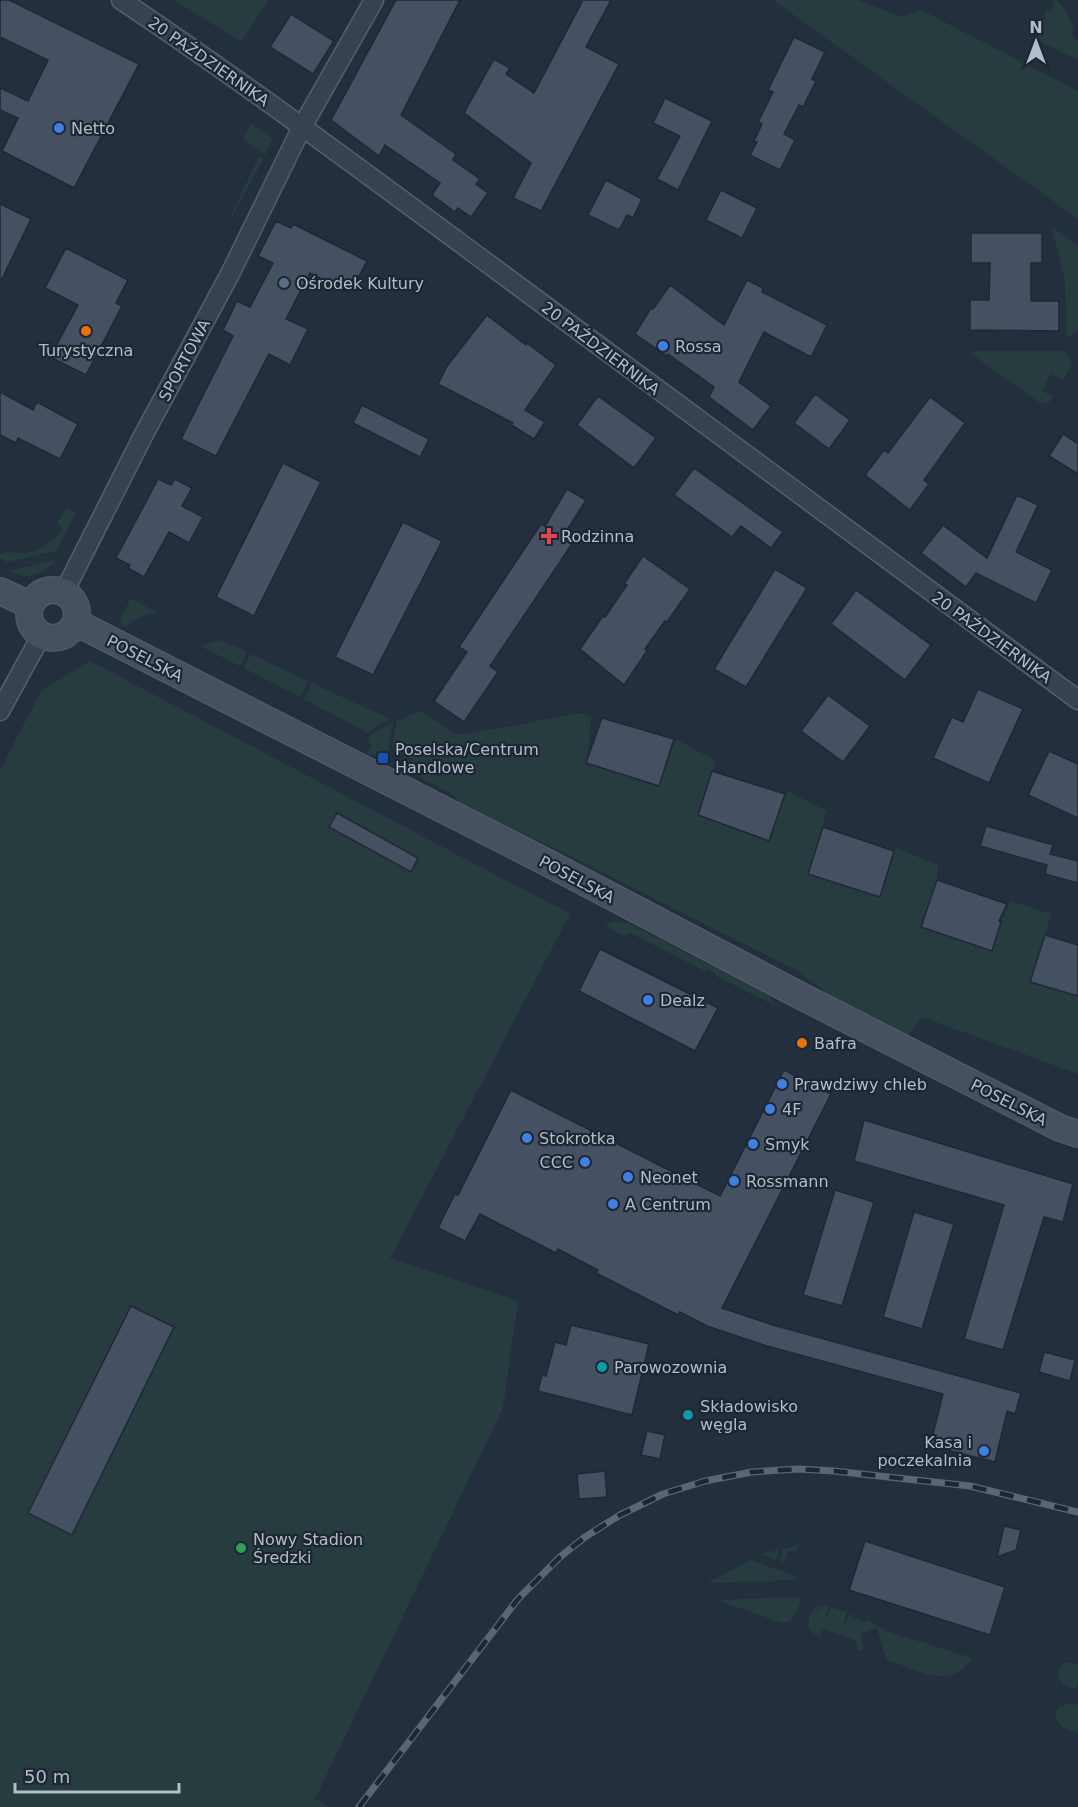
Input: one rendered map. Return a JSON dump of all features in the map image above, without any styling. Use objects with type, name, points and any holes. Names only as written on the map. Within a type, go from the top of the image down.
[{"type":"street","name":"20 PAŹDZIERNIKA","points":[[121,0],[302,127],[1078,700]]},
{"type":"street","name":"SPORTOWA","points":[[64,592],[144,434],[230,274],[302,127],[374,0]]},
{"type":"street","points":[[54,590],[64,592],[76,605],[77,623],[71,632],[62,638],[51,639],[41,636],[30,622],[30,605],[44,592],[54,590]]},
{"type":"street","points":[[0,591],[30,605]]},
{"type":"street","name":"POSELSKA","points":[[77,623],[550,864],[808,1000],[1060,1128],[1078,1134]]},
{"type":"street","points":[[0,711],[41,636]]},
{"type":"green space","points":[[174,0],[267,0],[268,1],[241,42]]},
{"type":"green space","points":[[773,0],[858,0],[902,17],[921,10],[1078,91],[1078,219]]},
{"type":"green space","points":[[1054,0],[1064,7],[1074,30],[1071,32],[1075,41],[1078,40],[1078,60],[1033,36],[1039,24],[1042,25],[1046,18],[1044,16],[1047,10],[1051,12],[1055,4]]},
{"type":"green space","points":[[251,123],[272,138],[265,155],[243,138]]},
{"type":"green space","points":[[259,157],[263,159],[232,218],[230,217]]},
{"type":"green space","points":[[1053,228],[1078,245],[1078,330],[1067,338],[1065,280]]},
{"type":"green space","points":[[975,351],[1063,351],[1072,363],[1063,380],[1051,374],[1042,391],[1054,397],[1048,403],[1040,403],[970,353]]},
{"type":"green space","points":[[66,508],[76,513],[56,551],[7,562],[0,559],[2,553],[32,552],[49,543],[63,529],[57,523]]},
{"type":"green space","points":[[56,560],[46,570],[34,575],[21,575],[8,571]]},
{"type":"green space","points":[[131,598],[158,613],[145,615],[126,626],[119,622]]},
{"type":"green space","points":[[221,640],[247,652],[240,666],[200,646]]},
{"type":"green space","points":[[250,654],[308,681],[300,697],[244,668]]},
{"type":"green space","points":[[90,661],[570,914],[390,1258],[518,1301],[503,1408],[315,1799],[328,1807],[0,1807],[0,770],[41,691]]},
{"type":"green space","points":[[312,683],[390,719],[367,734],[304,699]]},
{"type":"green space","points":[[421,711],[456,734],[468,734],[579,713],[591,717],[587,763],[658,786],[676,739],[716,761],[698,815],[779,812],[788,791],[827,811],[808,874],[880,897],[896,848],[938,865],[937,880],[921,927],[991,951],[1011,901],[1051,914],[1031,981],[1078,996],[1078,1074],[922,1017],[908,1035],[834,998],[798,971],[558,850],[468,810],[452,794],[406,770],[411,759],[392,749],[397,721]]},
{"type":"green space","points":[[393,722],[388,755],[368,755],[371,746],[368,737]]},
{"type":"green space","points":[[614,922],[628,923],[769,995],[776,1006],[716,976],[707,969],[705,971],[630,933],[624,936],[604,925]]},
{"type":"green space","points":[[798,1545],[797,1551],[787,1552],[784,1562],[780,1561],[783,1550],[779,1550],[776,1560],[761,1554]]},
{"type":"green space","points":[[751,1560],[795,1576],[796,1580],[707,1583]]},
{"type":"green space","points":[[794,1597],[801,1599],[797,1611],[793,1618],[782,1623],[718,1600]]},
{"type":"green space","points":[[819,1605],[818,1613],[821,1605],[829,1606],[827,1616],[831,1607],[847,1612],[844,1622],[846,1623],[850,1613],[851,1617],[855,1618],[854,1622],[859,1619],[859,1623],[861,1620],[865,1622],[866,1619],[889,1632],[972,1658],[954,1674],[943,1676],[921,1672],[886,1659],[877,1628],[860,1634],[863,1645],[861,1651],[857,1650],[858,1645],[853,1639],[823,1629],[820,1636],[809,1629],[809,1618],[813,1609]]},
{"type":"green space","points":[[1066,1662],[1078,1664],[1076,1690],[1063,1684],[1058,1677],[1060,1666]]},
{"type":"green space","points":[[1068,1703],[1078,1705],[1078,1733],[1062,1727],[1057,1721],[1056,1712],[1059,1707]]},
{"type":"building","name":"Netto","points":[[0,0],[9,0],[139,64],[74,188],[2,151],[18,118],[0,110],[0,88],[28,101],[48,60],[0,37]]},
{"type":"building","points":[[396,0],[460,0],[401,115],[456,154],[453,160],[480,179],[476,184],[488,193],[471,217],[458,208],[455,212],[432,195],[440,183],[385,145],[379,156],[331,120]]},
{"type":"building","points":[[583,0],[611,0],[586,47],[619,64],[541,211],[513,198],[531,163],[464,113],[494,59],[510,68],[506,74],[534,93]]},
{"type":"building","points":[[291,14],[334,41],[313,74],[270,47]]},
{"type":"building","points":[[794,37],[825,52],[812,79],[816,81],[803,107],[799,105],[784,134],[795,140],[780,170],[750,155],[757,142],[754,141],[762,124],[758,122],[773,92],[768,90]]},
{"type":"building","points":[[665,98],[712,121],[678,190],[657,179],[680,136],[653,123]]},
{"type":"building","points":[[606,180],[642,199],[633,218],[627,215],[619,230],[588,215]]},
{"type":"building","points":[[721,190],[757,208],[742,238],[706,220]]},
{"type":"building","points":[[0,204],[31,219],[0,283]]},
{"type":"building","name":"Ośrodek Kultury","points":[[276,221],[291,228],[293,224],[367,261],[350,293],[310,273],[286,319],[308,329],[290,365],[269,354],[216,456],[181,439],[233,336],[223,330],[237,301],[250,307],[273,263],[258,256]]},
{"type":"building","points":[[971,233],[1042,233],[1042,263],[1031,263],[1031,301],[1059,301],[1059,331],[970,330],[970,300],[989,300],[990,263],[971,263]]},
{"type":"building","name":"Turystyczna","points":[[66,248],[128,280],[116,303],[122,306],[86,375],[50,357],[78,305],[45,288]]},
{"type":"building","points":[[747,280],[763,288],[762,292],[827,325],[811,357],[764,332],[739,382],[771,406],[753,430],[709,397],[714,387],[635,334],[651,308],[653,309],[670,285],[724,325]]},
{"type":"building","points":[[487,315],[556,365],[525,410],[545,422],[534,439],[511,425],[513,423],[438,384],[447,366]]},
{"type":"building","points":[[0,392],[33,410],[37,402],[78,424],[60,459],[18,438],[16,443],[0,435]]},
{"type":"building","points":[[815,394],[850,420],[829,449],[794,423]]},
{"type":"building","points":[[598,396],[656,438],[634,468],[577,425]]},
{"type":"building","points":[[930,397],[965,423],[924,480],[929,484],[910,510],[865,475],[884,450],[888,453]]},
{"type":"building","points":[[362,405],[429,439],[420,457],[353,423]]},
{"type":"building","points":[[1063,434],[1078,444],[1078,474],[1049,456]]},
{"type":"building","points":[[283,463],[321,482],[254,616],[216,597]]},
{"type":"building","points":[[694,468],[783,532],[771,548],[741,526],[732,537],[674,495]]},
{"type":"building","points":[[158,479],[171,485],[175,479],[192,488],[182,506],[203,517],[189,543],[169,532],[144,577],[128,568],[130,565],[116,558]]},
{"type":"building","points":[[567,489],[586,500],[562,538],[572,544],[490,666],[498,672],[464,722],[434,701],[467,652],[459,647],[541,524],[545,526]]},
{"type":"building","points":[[1017,495],[1038,505],[1016,552],[1052,570],[1036,603],[976,573],[966,587],[921,553],[943,525],[987,558]]},
{"type":"building","points":[[403,522],[442,541],[373,675],[335,657]]},
{"type":"building","points":[[643,556],[690,589],[645,649],[647,651],[624,685],[580,649],[627,585],[624,584]]},
{"type":"building","points":[[775,569],[807,588],[746,687],[714,669]]},
{"type":"building","points":[[856,590],[931,645],[905,680],[831,624]]},
{"type":"building","points":[[978,689],[1023,709],[989,783],[933,758],[952,717],[963,722]]},
{"type":"building","points":[[828,695],[870,726],[843,762],[801,731]]},
{"type":"building","points":[[602,718],[674,739],[659,786],[586,763]]},
{"type":"building","points":[[1049,751],[1078,764],[1078,818],[1028,795]]},
{"type":"building","points":[[712,771],[785,794],[769,841],[698,815]]},
{"type":"building","points":[[337,813],[418,858],[411,872],[329,827]]},
{"type":"building","points":[[986,826],[1053,845],[1050,854],[1078,861],[1078,883],[1045,874],[1047,865],[980,846]]},
{"type":"building","points":[[823,827],[894,851],[880,897],[808,874]]},
{"type":"building","points":[[937,880],[1007,904],[999,921],[1001,922],[992,951],[921,927]]},
{"type":"building","points":[[1045,935],[1078,945],[1078,996],[1030,982]]},
{"type":"building","name":"Dealz","points":[[600,949],[718,1008],[695,1051],[579,991]]},
{"type":"building","name":"A Centrum","points":[[784,1070],[831,1094],[722,1308],[773,1325],[1021,1393],[1015,1414],[1007,1411],[995,1462],[930,1446],[943,1394],[767,1346],[707,1326],[680,1312],[678,1315],[596,1273],[598,1270],[558,1249],[556,1253],[480,1214],[465,1241],[438,1228],[455,1194],[458,1195],[511,1090],[720,1196]]},
{"type":"building","points":[[864,1120],[1073,1184],[1063,1222],[1044,1217],[1003,1350],[964,1339],[1004,1205],[854,1161]]},
{"type":"building","points":[[835,1190],[874,1202],[842,1306],[803,1295]]},
{"type":"building","points":[[914,1212],[954,1224],[922,1329],[883,1317]]},
{"type":"building","points":[[131,1306],[174,1327],[72,1535],[28,1513]]},
{"type":"building","name":"Parowozownia","points":[[571,1325],[649,1344],[632,1415],[538,1391],[542,1375],[546,1376],[555,1342],[566,1345]]},
{"type":"building","points":[[1044,1352],[1075,1360],[1070,1381],[1039,1372]]},
{"type":"building","points":[[647,1431],[665,1435],[660,1459],[641,1455]]},
{"type":"building","points":[[605,1471],[607,1497],[579,1499],[577,1474]]},
{"type":"building","points":[[1004,1526],[1021,1530],[1016,1550],[997,1557]]},
{"type":"building","points":[[865,1541],[1005,1587],[990,1635],[849,1590]]},
{"type":"railway","points":[[359,1807],[518,1599],[560,1557],[585,1537],[620,1515],[663,1494],[705,1481],[752,1472],[798,1469],[970,1486],[1078,1512]]},
{"type":"place","name":"Netto","points":[[59,128]]},
{"type":"place","name":"Ośrodek Kultury","points":[[284,283]]},
{"type":"place","name":"Turystyczna","points":[[86,331]]},
{"type":"place","name":"Rossa","points":[[663,346]]},
{"type":"place","name":"Rodzinna","points":[[549,536]]},
{"type":"place","name":"Poselska/Centrum Handlowe","points":[[383,758]]},
{"type":"place","name":"Dealz","points":[[648,1000]]},
{"type":"place","name":"Bafra","points":[[802,1043]]},
{"type":"place","name":"Prawdziwy chleb","points":[[782,1084]]},
{"type":"place","name":"4F","points":[[770,1109]]},
{"type":"place","name":"Stokrotka","points":[[527,1138]]},
{"type":"place","name":"Smyk","points":[[753,1144]]},
{"type":"place","name":"CCC","points":[[585,1162]]},
{"type":"place","name":"Neonet","points":[[628,1177]]},
{"type":"place","name":"Rossmann","points":[[734,1181]]},
{"type":"place","name":"A Centrum","points":[[613,1204]]},
{"type":"place","name":"Parowozownia","points":[[602,1367]]},
{"type":"place","name":"Składowisko węgla","points":[[688,1415]]},
{"type":"place","name":"Kasa i poczekalnia","points":[[984,1451]]},
{"type":"place","name":"Nowy Stadion Średzki","points":[[241,1548]]}]
